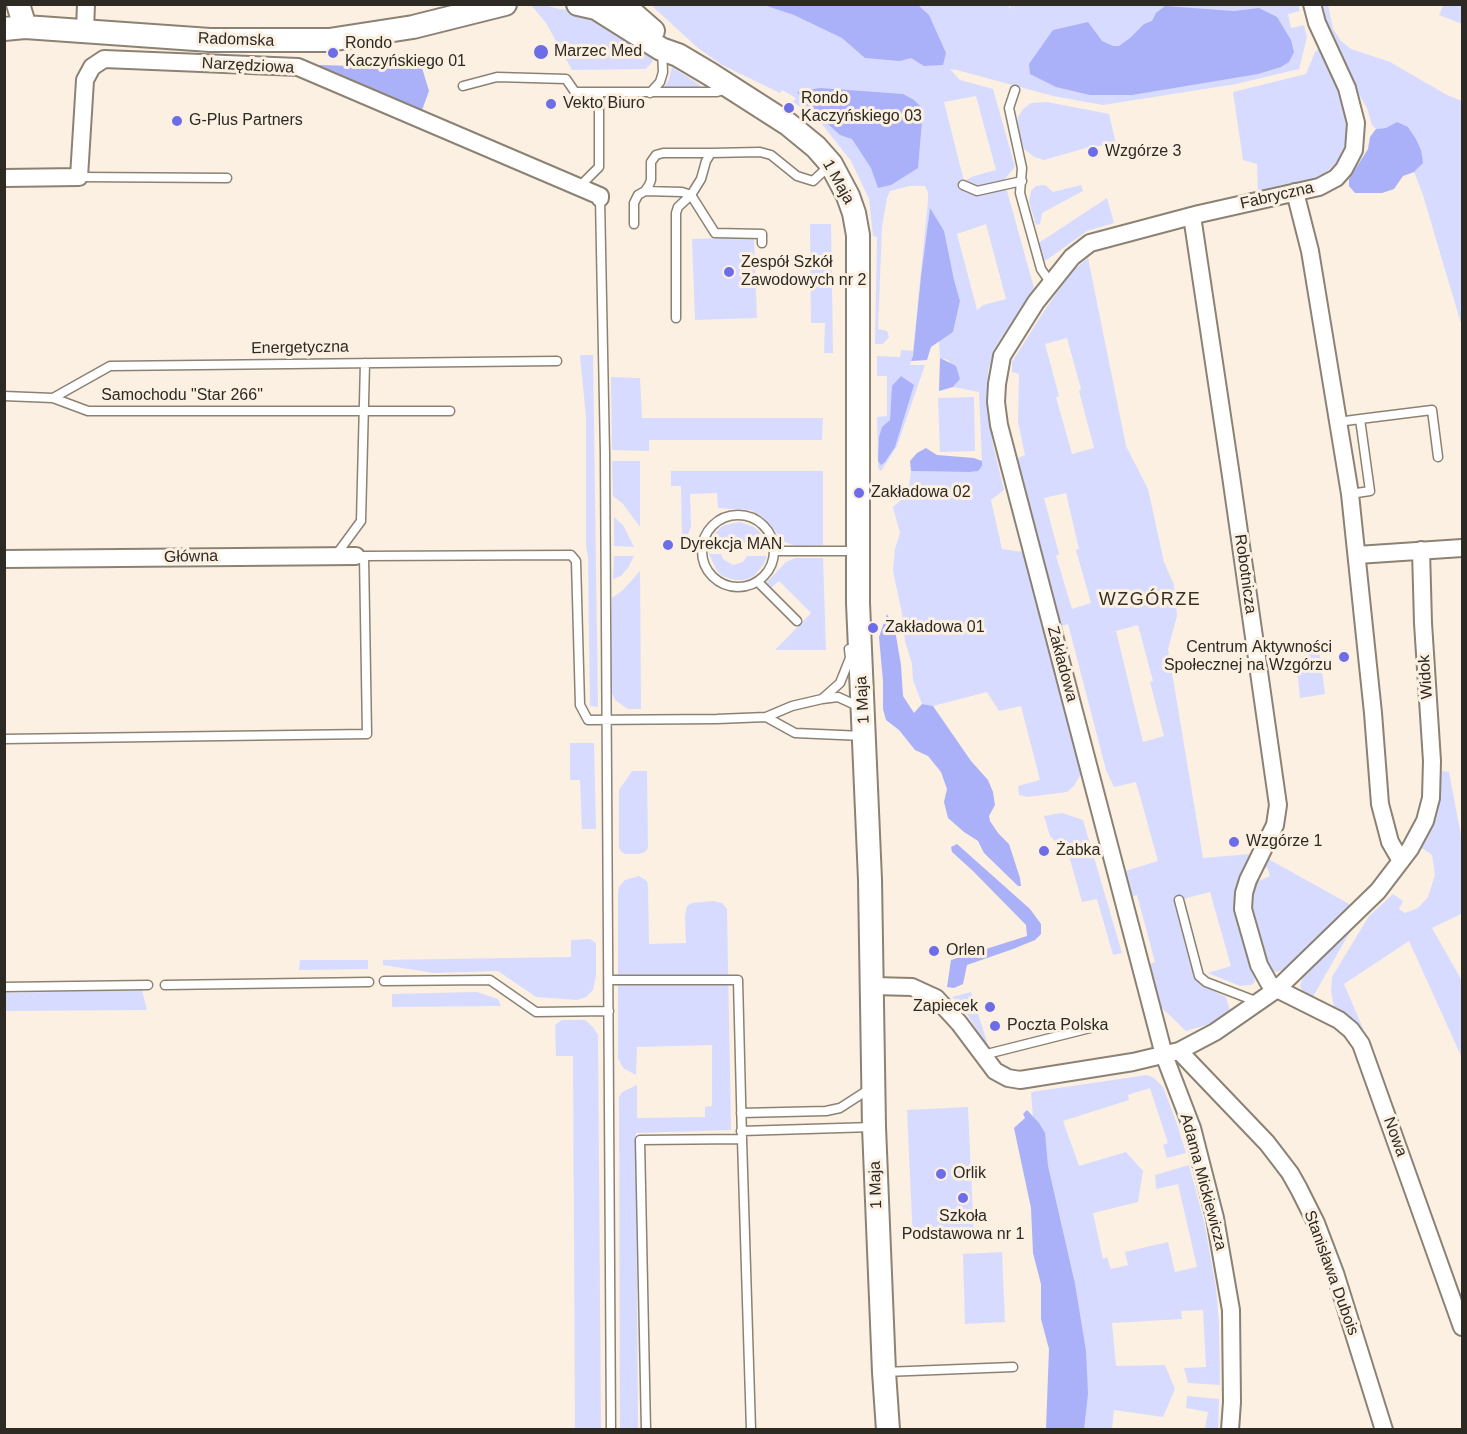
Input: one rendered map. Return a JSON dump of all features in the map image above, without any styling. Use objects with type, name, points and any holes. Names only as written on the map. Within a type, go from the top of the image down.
[{"type":"street","points":[[15,28],[18,4]]},
{"type":"street","points":[[15,28],[28,4]]},
{"type":"street","points":[[85,30],[87,4]]},
{"type":"street","name":"Radomska","points":[[15,28],[85,30],[210,40],[329,40],[413,27],[472,9],[506,4]]},
{"type":"street","name":"1 Maja","points":[[578,4],[596,8],[732,88],[788,124],[816,147],[831,164],[849,196],[854,213],[858,235],[859,551],[853,610],[863,708],[873,986],[874,1127],[888,1430]]},
{"type":"street","name":"1 Maja","points":[[622,4],[639,12],[669,52]]},
{"type":"street","name":"Fabryczna","points":[[1050,282],[1072,257],[1090,243],[1126,232],[1319,187],[1336,178],[1349,160],[1356,139],[1356,123],[1352,104],[1317,23],[1312,4]]},
{"type":"street","name":"Narzędziowa","points":[[79,177],[85,80],[94,65],[104,59],[298,67],[600,196],[600,198]]},
{"type":"street","points":[[4,178],[79,177]]},
{"type":"street","points":[[1295,192],[1310,251],[1350,494],[1373,712],[1380,804],[1390,842],[1401,861]]},
{"type":"street","name":"Robotnicza","points":[[1192,216],[1278,806],[1275,825],[1248,880],[1244,893],[1244,909],[1259,965],[1269,983],[1277,989]]},
{"type":"street","name":"Zakładowa","points":[[1050,282],[1002,356],[996,402],[999,425],[1171,1053]]},
{"type":"street","points":[[1357,555],[1462,548]]},
{"type":"street","name":"Widok","points":[[1171,1053],[1215,1032],[1277,989],[1378,891],[1418,837],[1425,821],[1431,792],[1432,761],[1420,550]]},
{"type":"street","name":"Główna","points":[[4,559],[360,556]]},
{"type":"street","points":[[873,986],[912,987],[930,994],[949,1010],[981,1055],[1000,1075],[1020,1080],[1133,1062],[1171,1053]]},
{"type":"street","name":"Nowa","points":[[1277,989],[1339,1020],[1351,1030],[1361,1044],[1462,1327]]},
{"type":"street","name":"Adama Mickiewicza","points":[[1171,1053],[1215,1218],[1232,1310],[1230,1430]]},
{"type":"street","name":"Stanisława Dubois","points":[[1171,1053],[1267,1143],[1290,1173],[1316,1223],[1335,1273],[1384,1430]]},
{"type":"lane","points":[[650,93],[660,82],[669,52]]},
{"type":"lane","points":[[463,86],[491,74],[566,79],[575,92],[717,92],[732,88]]},
{"type":"lane","points":[[1015,90],[1009,108],[1022,168],[1020,193],[1041,268],[1050,282]]},
{"type":"lane","points":[[579,187],[599,168],[599,92]]},
{"type":"lane","points":[[634,224],[634,203],[651,180],[651,162],[656,155],[760,152],[771,155],[797,176],[813,181],[831,164]]},
{"type":"lane","points":[[676,318],[676,213],[678,207],[691,195],[701,179],[711,153]]},
{"type":"lane","points":[[79,177],[227,178]]},
{"type":"lane","points":[[963,185],[977,191],[1022,181]]},
{"type":"lane","points":[[645,190],[682,192],[691,195],[715,233],[762,234],[762,243]]},
{"type":"lane","points":[[600,198],[605,443],[610,980],[611,1430]]},
{"type":"lane","name":"Energetyczna","points":[[53,398],[110,366],[557,361]]},
{"type":"lane","points":[[336,555],[361,521],[364,363]]},
{"type":"lane","name":"Samochodu \"Star 266\"","points":[[4,396],[53,398],[88,411],[450,411]]},
{"type":"lane","points":[[1338,422],[1432,410],[1438,457]]},
{"type":"lane","points":[[1350,494],[1370,491],[1360,419]]},
{"type":"lane","points":[[740,514],[753,517],[763,524],[770,533],[775,551],[772,565],[766,575],[758,582],[735,588],[723,585],[705,567],[702,542],[716,522],[728,516],[740,514]]},
{"type":"lane","points":[[775,551],[859,551]]},
{"type":"lane","points":[[4,739],[367,734],[360,556],[570,555],[576,561],[580,705],[588,720],[766,717],[792,706],[838,697],[863,708]]},
{"type":"lane","points":[[758,582],[797,621]]},
{"type":"lane","points":[[822,699],[840,684],[850,658],[849,638]]},
{"type":"lane","points":[[766,717],[795,733],[864,736]]},
{"type":"lane","points":[[1179,900],[1199,976],[1206,982],[1258,1002]]},
{"type":"lane","points":[[384,981],[490,980],[536,1012],[609,1011]]},
{"type":"lane","points":[[610,980],[738,980],[751,1430]]},
{"type":"lane","points":[[165,985],[369,982]]},
{"type":"lane","points":[[4,987],[148,985]]},
{"type":"lane","points":[[981,1055],[1098,1026]]},
{"type":"lane","points":[[741,1113],[826,1111],[840,1108],[874,1086]]},
{"type":"lane","points":[[646,1430],[640,1140],[874,1127]]},
{"type":"lane","points":[[884,1372],[1013,1367]]},
{"type":"shaded area","points":[[1009,4],[1009,9],[1012,4],[1298,5],[1300,11],[1288,14],[1291,28],[1304,25],[1307,37],[1299,69],[1236,84],[1103,105],[1053,96],[950,69],[960,80],[993,89],[1015,167],[1004,180],[1034,288],[994,349],[988,371],[989,421],[1004,490],[991,500],[1002,549],[1023,552],[1081,774],[1074,786],[1067,792],[1027,797],[1019,795],[1018,786],[1040,780],[1021,706],[999,711],[987,692],[933,706],[922,704],[913,680],[912,664],[905,641],[893,571],[895,549],[900,533],[893,507],[908,494],[911,471],[969,472],[982,466],[979,392],[953,387],[960,379],[948,360],[940,358],[939,340],[953,332],[960,301],[930,209],[913,356],[910,365],[925,365],[897,446],[881,471],[878,468],[877,417],[887,416],[887,376],[877,376],[877,356],[900,357],[901,350],[913,351],[928,201],[925,186],[909,186],[890,191],[887,198],[882,227],[878,329],[887,331],[889,337],[883,344],[875,344],[877,237],[873,236],[869,199],[851,161],[818,119],[793,102],[796,98],[782,90],[780,93],[722,65],[698,48],[651,5]],"holes":[[[976,96],[996,170],[964,181],[944,102]],[[986,224],[1006,299],[983,305],[977,310],[957,234]]]},
{"type":"shaded area","points":[[1444,4],[1462,5],[1462,24],[1439,15]]},
{"type":"shaded area","points":[[531,5],[581,11],[651,56],[653,61],[646,69],[572,70],[546,23]]},
{"type":"shaded area","points":[[764,5],[918,5],[929,15],[946,53],[943,65],[924,66],[911,58],[900,61],[865,58],[842,38],[794,15]]},
{"type":"shaded area","points":[[1321,5],[1328,5],[1333,29],[1341,41],[1351,49],[1390,62],[1447,95],[1462,101],[1462,327],[1414,172],[1421,165],[1421,150],[1408,127],[1376,129],[1372,125],[1367,108],[1352,83],[1326,27]]},
{"type":"shaded area","points":[[1165,6],[1234,11],[1259,8],[1277,17],[1291,40],[1294,52],[1289,62],[1281,67],[1258,74],[1132,95],[1090,95],[1056,87],[1030,74],[1029,64],[1053,30],[1088,22],[1102,41],[1119,46],[1144,24],[1152,21],[1156,13]]},
{"type":"shaded area","points":[[1320,48],[1342,98],[1348,120],[1347,140],[1342,152],[1337,162],[1322,176],[1302,184],[1258,192],[1257,164],[1243,160],[1233,92],[1306,74],[1315,52]]},
{"type":"shaded area","points":[[414,56],[419,58],[429,91],[422,110],[419,111],[315,67],[319,65],[356,66]]},
{"type":"shaded area","points":[[672,67],[701,86],[664,88]]},
{"type":"shaded area","points":[[820,88],[903,94],[914,100],[923,109],[918,168],[891,185],[878,188],[871,168],[852,139],[840,135],[807,105],[797,92]]},
{"type":"shaded area","points":[[1047,102],[1109,114],[1116,144],[1089,147],[1044,160],[1034,157],[1024,149],[1017,130],[1018,117],[1031,103]]},
{"type":"shaded area","points":[[1397,122],[1408,127],[1416,139],[1423,163],[1414,172],[1403,176],[1394,189],[1382,193],[1355,193],[1349,186],[1349,179],[1368,149],[1370,137],[1376,129],[1386,128]]},
{"type":"shaded area","points":[[1045,185],[1053,192],[1081,185],[1083,191],[1042,213],[1040,224],[1036,225],[1029,202],[1031,191],[1036,186]]},
{"type":"shaded area","points":[[1107,198],[1114,223],[1087,231],[1039,263],[1034,246]]},
{"type":"shaded area","points":[[930,208],[944,231],[960,301],[953,332],[931,347],[927,360],[911,361],[913,356]]},
{"type":"shaded area","points":[[810,224],[831,224],[833,353],[824,353],[825,323],[811,323]]},
{"type":"shaded area","points":[[754,237],[757,318],[695,320],[692,239]]},
{"type":"shaded area","points":[[1088,258],[1126,446],[1148,489],[1164,562],[1174,585],[1177,616],[1168,649],[1203,858],[1251,854],[1240,875],[1236,902],[1253,967],[1255,982],[1251,985],[1240,986],[1208,973],[1231,966],[1210,892],[1179,900],[1201,985],[1226,997],[1230,1011],[1213,1023],[1186,1031],[1161,1007],[1150,964],[1155,962],[1137,895],[1129,897],[1122,872],[1158,861],[1136,782],[1114,787],[1106,770],[1068,624],[1059,627],[1016,459],[1025,455],[1018,422],[1019,374],[1012,372],[1012,362],[1070,273]],"holes":[[[1067,338],[1094,448],[1072,454],[1056,397],[1059,396],[1045,344]],[[1066,493],[1079,549],[1076,550],[1091,603],[1072,609],[1056,556],[1059,554],[1044,498]],[[1138,625],[1153,681],[1150,682],[1164,736],[1143,742],[1116,631]]]},
{"type":"shaded area","points":[[580,355],[593,355],[598,707],[590,706],[586,417]]},
{"type":"shaded area","points":[[940,358],[956,366],[960,379],[953,387],[939,391]]},
{"type":"shaded area","points":[[901,376],[914,385],[895,447],[881,465],[878,461],[879,437],[882,427],[890,420],[892,386]]},
{"type":"shaded area","points":[[611,377],[640,378],[642,418],[823,418],[822,440],[649,440],[649,451],[612,450]]},
{"type":"shaded area","points":[[974,397],[975,451],[940,452],[938,398]]},
{"type":"shaded area","points":[[926,448],[937,455],[974,458],[982,461],[982,466],[978,471],[969,472],[911,471],[910,461]]},
{"type":"shaded area","points":[[612,461],[640,461],[640,527],[623,504],[613,496]]},
{"type":"shaded area","points":[[671,471],[823,471],[823,545],[795,546],[785,542],[761,516],[750,510],[718,508],[717,493],[690,494],[691,526],[687,538],[682,538],[681,486],[671,486]]},
{"type":"shaded area","points":[[614,517],[623,525],[634,547],[614,546]]},
{"type":"shaded area","points":[[740,522],[760,532],[767,547],[748,548],[736,537],[726,540],[721,548],[709,548],[720,528]]},
{"type":"shaded area","points":[[709,554],[721,554],[723,559],[733,565],[743,562],[747,556],[767,556],[764,564],[754,576],[744,580],[735,580],[722,576],[717,571]]},
{"type":"shaded area","points":[[614,556],[634,556],[621,576],[613,579]]},
{"type":"shaded area","points":[[795,558],[823,558],[826,650],[775,650],[811,613],[779,581],[770,589],[765,584],[786,562]]},
{"type":"shaded area","points":[[640,571],[641,709],[628,709],[615,700],[611,691],[612,598],[623,590]]},
{"type":"shaded area","points":[[887,614],[895,630],[903,696],[914,713],[922,704],[933,706],[971,761],[988,780],[995,805],[989,816],[990,821],[1009,844],[1021,886],[1018,886],[984,853],[978,841],[948,818],[944,802],[947,789],[941,772],[928,756],[915,750],[899,730],[886,720],[883,709],[879,637]]},
{"type":"shaded area","points":[[1319,649],[1325,694],[1300,698],[1297,669],[1307,650]]},
{"type":"shaded area","points":[[570,743],[594,743],[596,829],[582,829],[580,780],[570,780]]},
{"type":"shaded area","points":[[1438,770],[1449,772],[1462,841],[1462,889],[1461,914],[1432,928],[1462,981],[1462,1058],[1409,941],[1344,984],[1367,1038],[1356,1025],[1338,1014],[1331,991],[1332,977],[1369,916],[1393,894],[1403,901],[1399,909],[1405,913],[1418,908],[1428,897],[1435,875],[1432,855],[1419,846],[1430,828],[1437,808]]},
{"type":"shaded area","points":[[632,771],[647,771],[648,848],[639,854],[625,854],[619,847],[619,790]]},
{"type":"shaded area","points":[[1062,813],[1083,820],[1122,953],[1113,955],[1097,899],[1082,902],[1069,856],[1050,836],[1044,816]]},
{"type":"shaded area","points":[[957,844],[1030,909],[1041,924],[1041,934],[1035,940],[967,965],[963,984],[954,988],[947,987],[951,960],[1027,936],[1026,925],[952,852],[951,847]]},
{"type":"shaded area","points":[[1263,856],[1351,905],[1284,970],[1275,972],[1265,968],[1248,895],[1250,885],[1270,876],[1267,867],[1255,873]]},
{"type":"shaded area","points":[[639,876],[647,881],[648,887],[649,944],[686,943],[685,916],[687,906],[692,903],[713,901],[722,903],[727,909],[731,1130],[636,1133],[638,1429],[620,1429],[619,1097],[622,1092],[637,1085],[637,1118],[705,1117],[705,1107],[712,1106],[712,1045],[637,1047],[636,1075],[623,1068],[618,1058],[618,893],[619,887],[625,880]]},
{"type":"shaded area","points":[[1358,918],[1311,1000],[1305,997],[1300,986],[1305,972]]},
{"type":"shaded area","points":[[590,939],[596,943],[596,976],[593,990],[586,997],[577,1000],[536,997],[498,971],[434,973],[383,965],[383,960],[571,957],[571,940]]},
{"type":"shaded area","points":[[300,960],[368,960],[368,969],[299,970]]},
{"type":"shaded area","points":[[142,990],[147,1010],[5,1011],[5,993]]},
{"type":"shaded area","points":[[477,992],[498,999],[501,1006],[392,1007],[392,994]]},
{"type":"shaded area","points":[[971,992],[988,1045],[985,1044],[964,1009],[952,997]]},
{"type":"shaded area","points":[[562,1020],[585,1020],[598,1035],[601,1429],[575,1429],[573,1056],[556,1056],[555,1025]]},
{"type":"shaded area","points":[[1147,1075],[1163,1087],[1186,1153],[1167,1158],[1163,1145],[1168,1143],[1150,1088],[1128,1095],[1129,1100],[1063,1121],[1079,1166],[1126,1152],[1143,1171],[1138,1202],[1093,1213],[1103,1259],[1107,1257],[1111,1269],[1128,1265],[1125,1252],[1168,1242],[1175,1272],[1197,1267],[1178,1184],[1156,1189],[1155,1175],[1189,1165],[1204,1221],[1216,1288],[1220,1385],[1188,1383],[1184,1368],[1206,1367],[1203,1310],[1181,1311],[1182,1319],[1112,1323],[1116,1366],[1165,1365],[1175,1389],[1163,1417],[1114,1410],[1112,1429],[1079,1429],[1031,1092]]},
{"type":"shaded area","name":"Orlik","points":[[968,1107],[974,1238],[913,1240],[907,1110]]},
{"type":"shaded area","points":[[1027,1110],[1045,1133],[1048,1166],[1075,1284],[1086,1351],[1088,1394],[1084,1429],[1046,1429],[1049,1349],[1041,1319],[1041,1284],[1033,1253],[1031,1208],[1014,1128],[1025,1118],[1023,1114]]},
{"type":"shaded area","points":[[1002,1252],[1005,1322],[965,1324],[963,1254]]},
{"type":"shaded area","points":[[1187,1396],[1219,1399],[1218,1429],[1205,1429],[1208,1412],[1186,1408]]},
{"type":"place","name":"Marzec Med","points":[[541,52]]},
{"type":"place","name":"Rondo Kaczyńskiego 01","points":[[333,53]]},
{"type":"place","name":"Vekto Biuro","points":[[551,104]]},
{"type":"place","name":"Rondo Kaczyńskiego 03","points":[[789,108]]},
{"type":"place","name":"G-Plus Partners","points":[[177,121]]},
{"type":"place","name":"Wzgórze 3","points":[[1093,152]]},
{"type":"place","name":"Zespół Szkół Zawodowych nr 2","points":[[729,272]]},
{"type":"place","name":"Zakładowa 02","points":[[859,493]]},
{"type":"place","name":"Dyrekcja MAN","points":[[668,545]]},
{"type":"place","name":"Zakładowa 01","points":[[873,628]]},
{"type":"place","name":"Centrum Aktywności Społecznej na Wzgórzu","points":[[1344,657]]},
{"type":"place","name":"Wzgórze 1","points":[[1234,842]]},
{"type":"place","name":"Żabka","points":[[1044,851]]},
{"type":"place","name":"Orlen","points":[[934,951]]},
{"type":"place","name":"Zapiecek","points":[[990,1007]]},
{"type":"place","name":"Poczta Polska","points":[[995,1026]]},
{"type":"place","name":"Orlik","points":[[941,1174]]},
{"type":"place","name":"Szkoła Podstawowa nr 1","points":[[963,1198]]},
{"type":"district","name":"WZGÓRZE","points":[[1150,600]]}]
